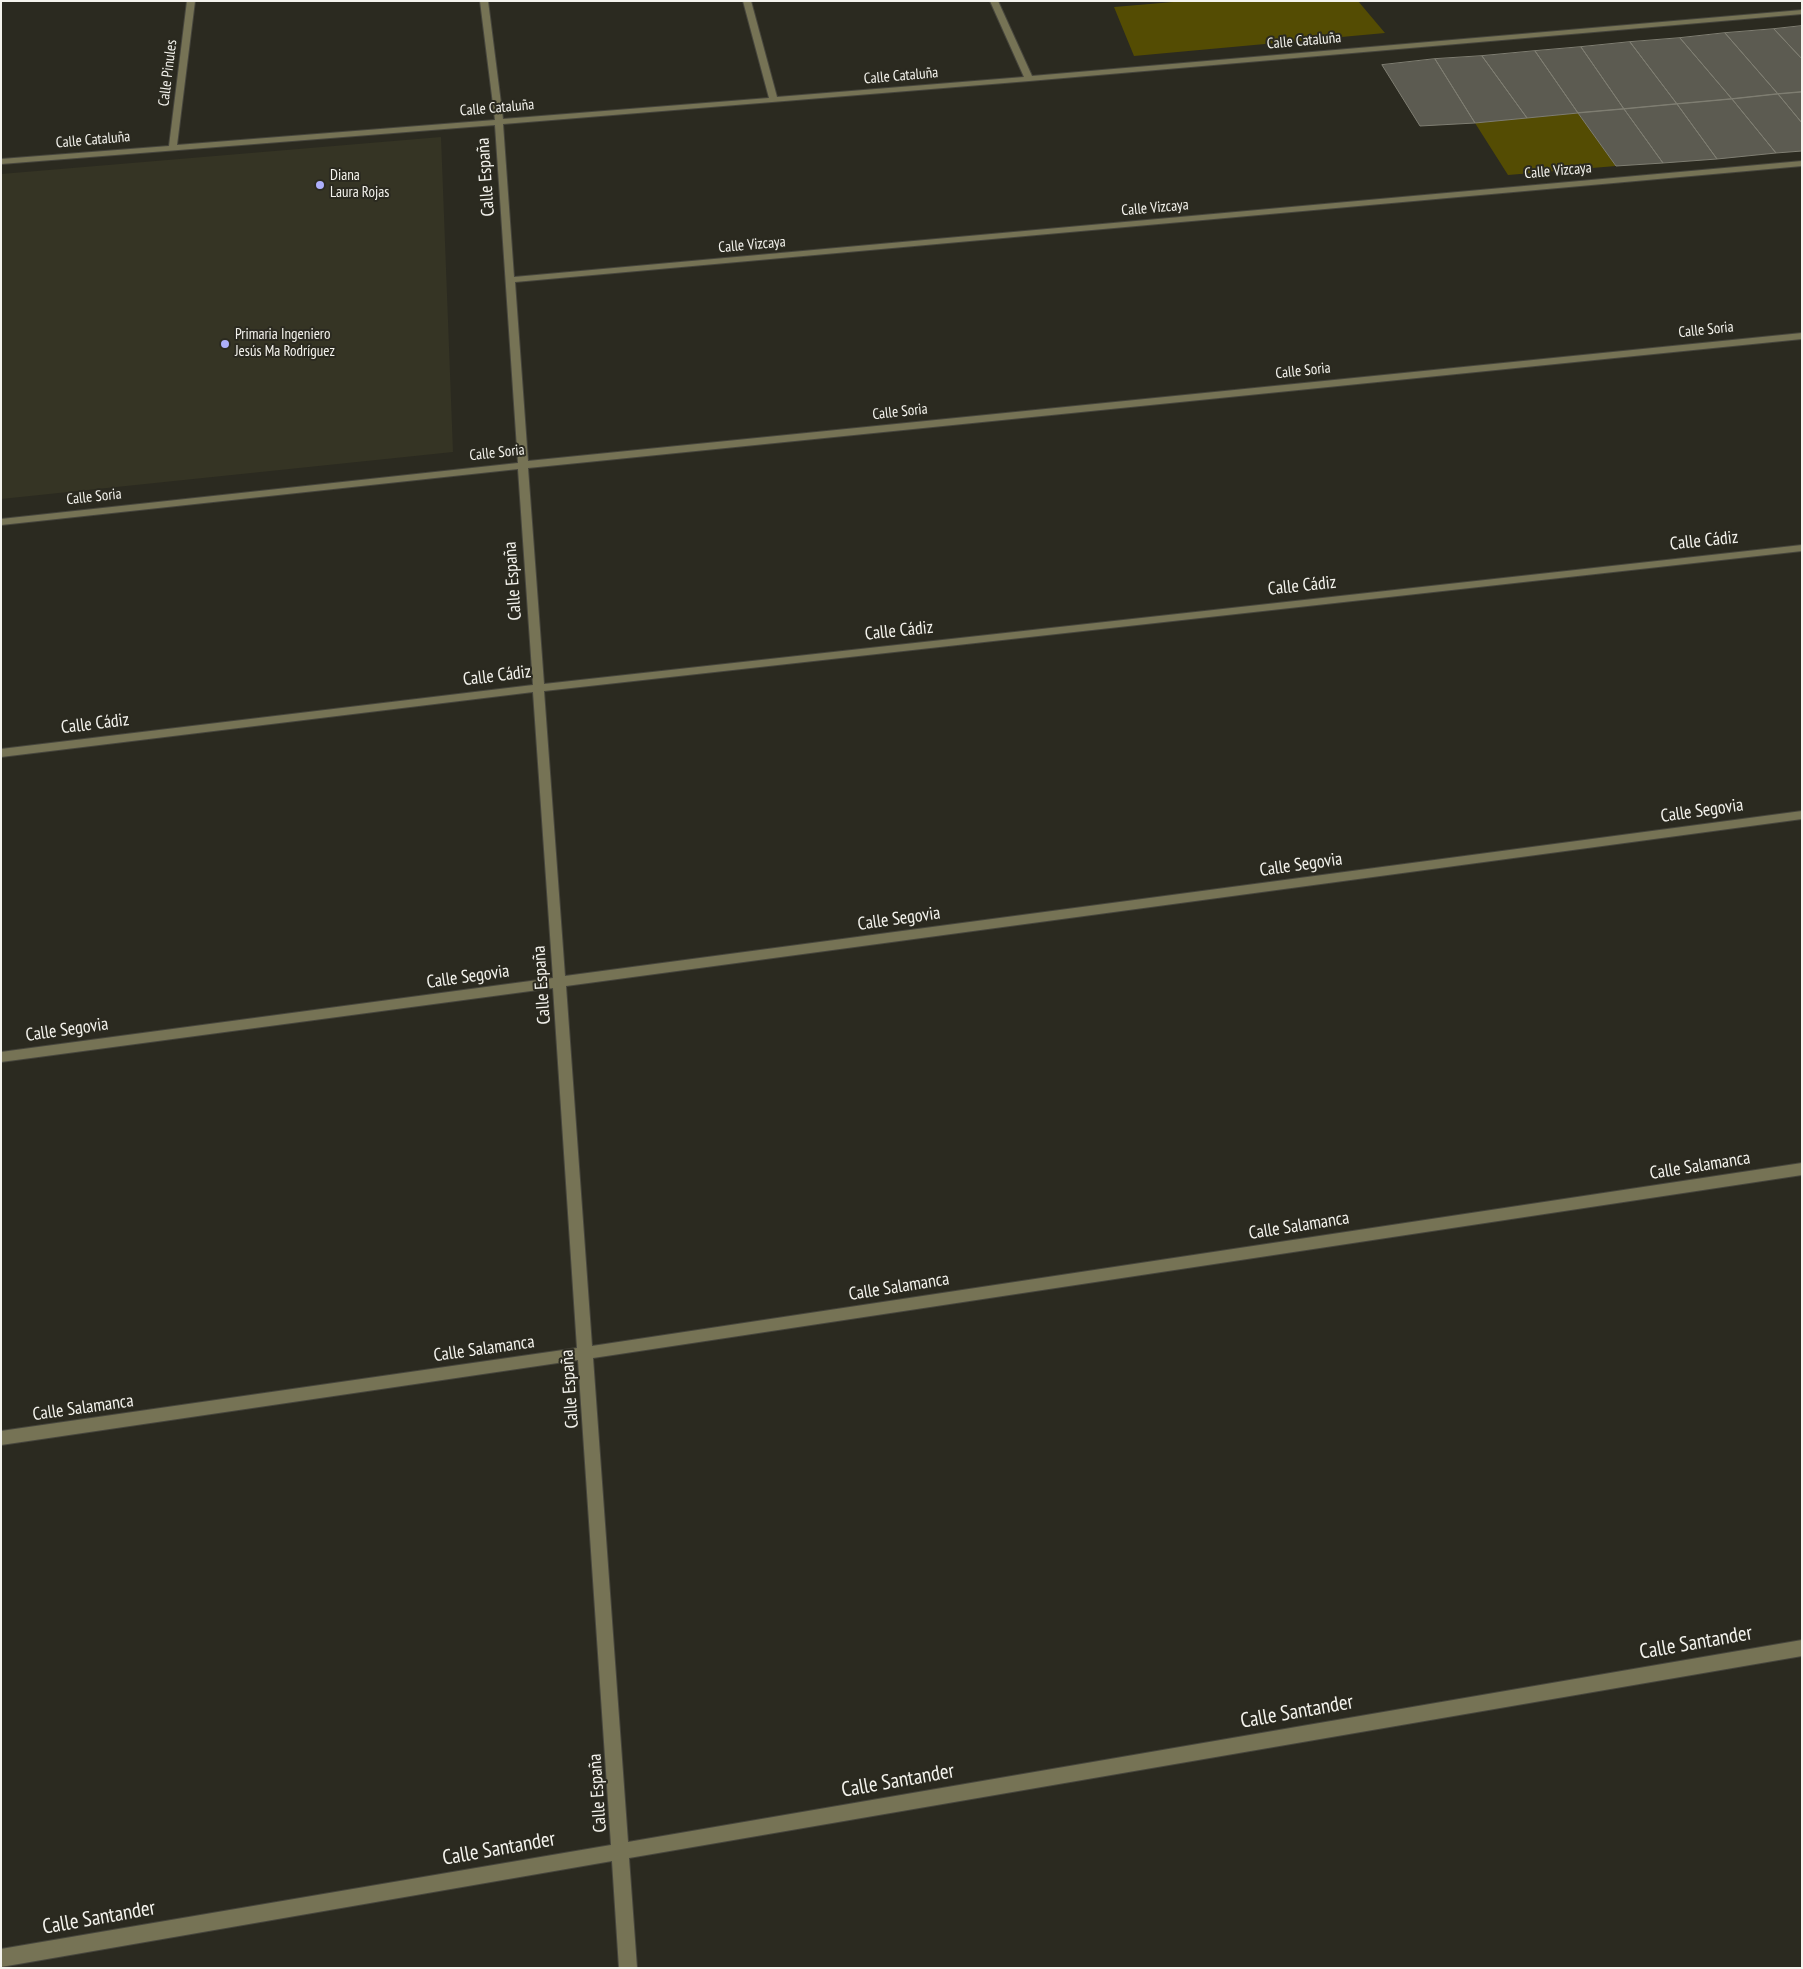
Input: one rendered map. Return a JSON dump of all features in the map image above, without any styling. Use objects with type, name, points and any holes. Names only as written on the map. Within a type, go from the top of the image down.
[{"type":"street","name":"Calle Pinules","points":[[173,148],[191,1]]},
{"type":"street","name":"Calle España","points":[[484,1],[499,122],[628,1968]]},
{"type":"street","points":[[747,1],[774,100]]},
{"type":"street","points":[[994,1],[1029,79]]},
{"type":"street","name":"Calle Cataluña","points":[[1,162],[1029,79],[1802,12]]},
{"type":"street","name":"Calle Vizcaya","points":[[510,280],[1802,163]]},
{"type":"street","name":"Calle Soria","points":[[1,522],[523,465],[1802,336]]},
{"type":"street","name":"Calle Cádiz","points":[[1,753],[539,688],[1802,548]]},
{"type":"street","name":"Calle Segovia","points":[[1,1057],[1802,816]]},
{"type":"street","name":"Calle Salamanca","points":[[1,1438],[585,1353],[1802,1169]]},
{"type":"street","name":"Calle Santander","points":[[1,1958],[1802,1648]]},
{"type":"shaded area","points":[[1185,1],[1358,1],[1385,33],[1134,56],[1114,7]]},
{"type":"shaded area","points":[[1578,113],[1616,166],[1508,175],[1475,123]]},
{"type":"shaded area","name":"Primaria Ingeniero Jesús Ma Rodríguez","points":[[441,137],[453,452],[1,499],[1,174]]},
{"type":"building","points":[[1802,26],[1802,59],[1774,29]]},
{"type":"building","points":[[1774,29],[1802,59],[1802,92],[1778,94],[1725,33]]},
{"type":"building","points":[[1725,33],[1778,94],[1732,99],[1680,38]]},
{"type":"building","points":[[1680,38],[1732,99],[1677,104],[1630,42]]},
{"type":"building","points":[[1630,42],[1677,104],[1624,109],[1581,47]]},
{"type":"building","points":[[1581,47],[1624,109],[1578,113],[1535,51]]},
{"type":"building","points":[[1535,51],[1578,113],[1527,118],[1482,56]]},
{"type":"building","points":[[1482,56],[1527,118],[1475,123],[1435,59]]},
{"type":"building","points":[[1435,59],[1475,123],[1420,126],[1382,65]]},
{"type":"building","points":[[1802,92],[1802,123],[1778,94]]},
{"type":"building","points":[[1778,94],[1802,123],[1802,151],[1776,153],[1732,99]]},
{"type":"building","points":[[1732,99],[1776,153],[1717,159],[1677,104]]},
{"type":"building","points":[[1677,104],[1717,159],[1663,163],[1624,109]]},
{"type":"building","points":[[1624,109],[1663,163],[1616,166],[1578,113]]},
{"type":"place","name":"Diana Laura Rojas","points":[[320,185]]},
{"type":"place","name":"Primaria Ingeniero Jesús Ma Rodríguez","points":[[225,344]]}]
